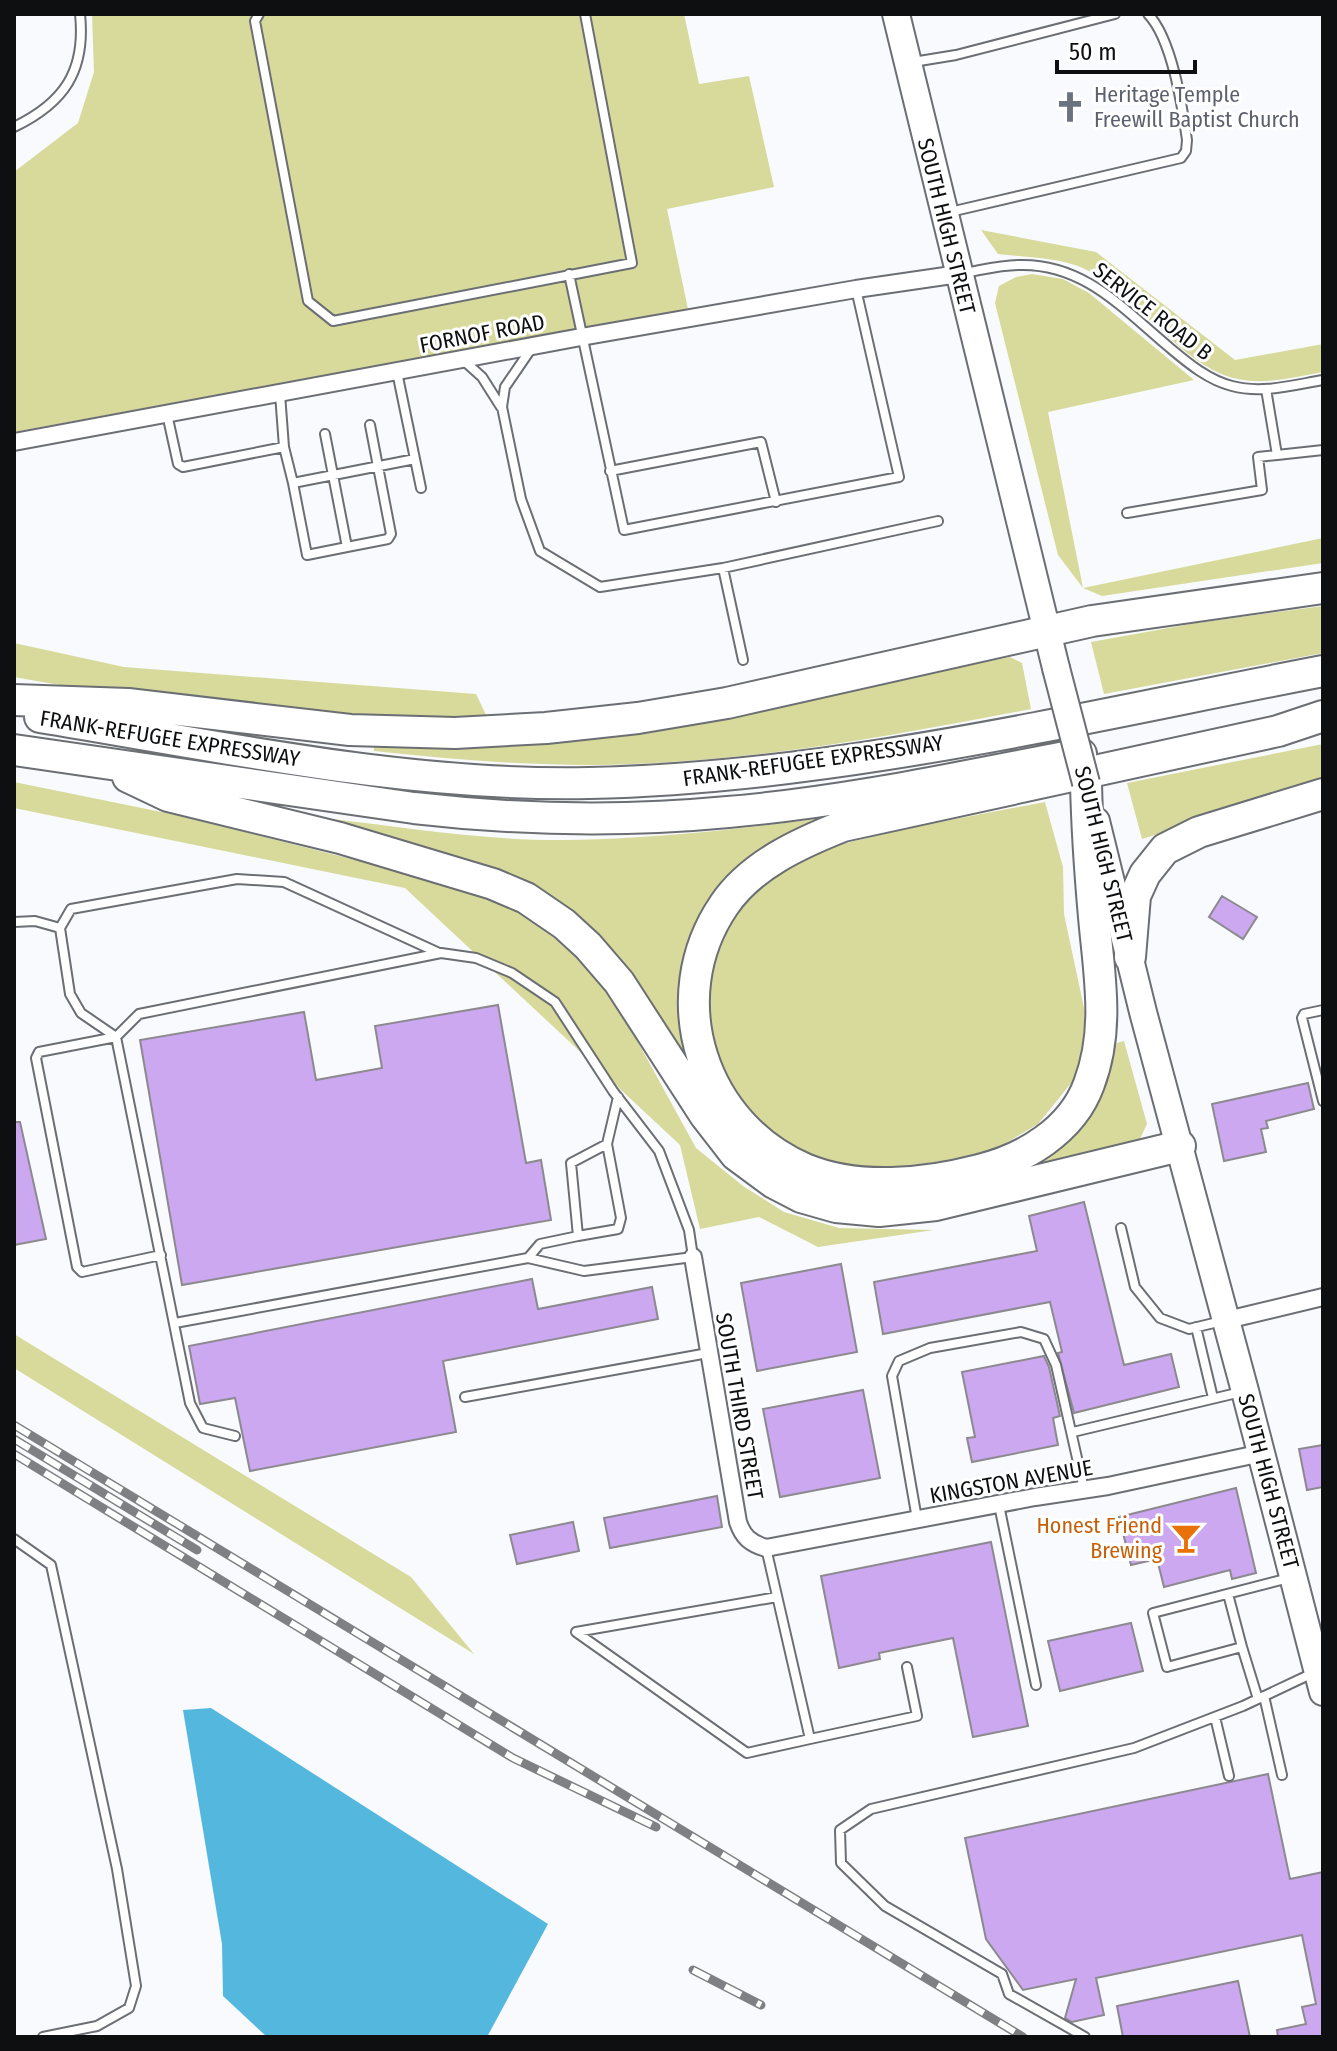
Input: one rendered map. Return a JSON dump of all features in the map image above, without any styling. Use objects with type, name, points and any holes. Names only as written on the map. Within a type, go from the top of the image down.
[{"type":"highway","points":[[14,700],[128,704],[350,730],[501,731],[638,718],[727,703],[1092,621],[1323,588]]},
{"type":"highway","name":"FRANK-REFUGEE EXPRESSWAY","points":[[14,713],[345,766],[494,781],[587,783],[721,777],[816,765],[1323,671]]},
{"type":"highway","name":"FRANK-REFUGEE EXPRESSWAY","points":[[14,750],[477,815],[555,819],[635,818],[729,812],[821,800],[1323,709]]},
{"type":"highway","points":[[1086,783],[1096,851],[1102,1004],[1098,1057],[1088,1088],[1072,1114],[1048,1138],[1004,1164],[953,1177],[923,1180],[875,1182],[829,1176],[788,1161],[754,1138],[714,1089],[705,1069],[696,1020],[696,981],[702,953],[724,905],[764,866],[788,850],[843,826],[1278,731],[1323,716]]},
{"type":"highway","points":[[97,763],[168,796],[340,838],[493,884],[526,898],[564,924],[619,982],[705,1115],[736,1155],[774,1183],[801,1197],[836,1207],[879,1211],[936,1205],[1180,1146]]},
{"type":"highway","points":[[1130,957],[1135,896],[1145,874],[1165,849],[1199,832],[1323,794]]},
{"type":"main road","name":"SOUTH HIGH STREET","points":[[896,14],[1046,632],[1086,783]]},
{"type":"main road","name":"SOUTH HIGH STREET","points":[[1096,851],[1130,957],[1320,1682]]},
{"type":"street","name":"FORNOF ROAD","points":[[14,442],[581,337],[959,274]]},
{"type":"street","name":"SOUTH THIRD STREET","points":[[693,1257],[738,1522],[743,1535],[753,1544],[766,1548]]},
{"type":"street","points":[[1227,1320],[1323,1297]]},
{"type":"street","name":"KINGSTON AVENUE","points":[[766,1548],[1084,1490],[1262,1453]]},
{"type":"lane","points":[[14,127],[30,119],[63,93],[79,59],[80,14]]},
{"type":"lane","points":[[259,14],[255,21],[308,301],[333,321],[632,263],[585,14]]},
{"type":"lane","points":[[908,63],[956,55],[1115,14]]},
{"type":"lane","points":[[945,213],[1181,158],[1186,151],[1187,140],[1166,42],[1148,14]]},
{"type":"lane","name":"SERVICE ROAD B","points":[[959,274],[1020,265],[1059,269],[1078,275],[1096,286],[1190,364],[1228,385],[1266,389],[1323,380]]},
{"type":"lane","points":[[569,274],[624,530],[899,477],[856,289]]},
{"type":"lane","points":[[534,346],[505,387],[502,407],[521,499],[540,551],[600,587],[723,568],[938,521]]},
{"type":"lane","points":[[462,359],[482,377],[502,407]]},
{"type":"lane","points":[[397,371],[421,488]]},
{"type":"lane","points":[[1266,389],[1277,455]]},
{"type":"lane","points":[[280,394],[284,447],[307,555],[388,539],[391,534],[370,425]]},
{"type":"lane","points":[[167,414],[178,464],[183,467],[284,447]]},
{"type":"lane","points":[[325,434],[347,547]]},
{"type":"lane","points":[[610,471],[761,442],[776,502]]},
{"type":"lane","points":[[1127,513],[1262,490],[1258,457],[1323,450]]},
{"type":"lane","points":[[293,483],[415,459]]},
{"type":"lane","points":[[723,568],[743,660]]},
{"type":"lane","points":[[175,1323],[528,1258],[584,1271],[693,1257],[689,1230],[659,1151],[618,1097],[555,1002],[512,973],[476,958],[441,953],[284,882],[237,879],[71,909],[60,928],[70,994],[81,1013],[116,1037],[190,1403],[203,1428],[235,1436]]},
{"type":"lane","points":[[14,922],[35,921],[60,928]]},
{"type":"lane","points":[[161,1255],[82,1272],[77,1267],[36,1058],[39,1052],[116,1037],[139,1014],[441,953]]},
{"type":"lane","points":[[1323,1010],[1304,1014],[1302,1018],[1323,1101]]},
{"type":"lane","points":[[528,1258],[540,1244],[618,1229],[621,1218],[607,1144],[618,1097]]},
{"type":"lane","points":[[578,1236],[571,1163],[607,1144]]},
{"type":"lane","points":[[1121,1228],[1135,1287],[1160,1318],[1189,1329],[1227,1320]]},
{"type":"lane","points":[[1196,1327],[1213,1398]]},
{"type":"lane","points":[[917,1519],[892,1376],[899,1361],[930,1348],[1021,1332],[1044,1339],[1056,1365],[1084,1490]]},
{"type":"lane","points":[[465,1397],[708,1353]]},
{"type":"lane","points":[[1073,1432],[1245,1391]]},
{"type":"lane","points":[[999,1504],[1036,1685]]},
{"type":"lane","points":[[14,1539],[51,1565],[117,1869],[136,1986],[129,2008],[97,2026],[43,2037]]},
{"type":"lane","points":[[766,1548],[810,1739]]},
{"type":"lane","points":[[1242,1647],[1167,1667],[1153,1613],[1293,1576]]},
{"type":"lane","points":[[1228,1594],[1282,1775]]},
{"type":"lane","points":[[777,1597],[576,1632],[747,1753],[917,1716],[907,1667]]},
{"type":"lane","points":[[1085,2037],[1009,1994],[1002,1974],[885,1906],[841,1863],[840,1830],[871,1809],[1134,1748],[1261,1698],[1320,1682]]},
{"type":"lane","points":[[1215,1717],[1229,1776]]},
{"type":"green space","points":[[92,14],[684,14],[699,84],[749,76],[774,187],[667,209],[688,309],[14,432],[14,172],[78,123],[94,72]]},
{"type":"green space","points":[[981,230],[1096,252],[1235,360],[1323,344],[1323,372],[1259,381],[1219,373],[1181,348],[1094,274],[1060,261],[998,254]]},
{"type":"green space","points":[[1032,274],[1063,279],[1089,293],[1194,380],[1048,412],[1083,588],[1058,555],[995,303],[999,286],[1016,277]]},
{"type":"green space","points":[[1323,538],[1323,563],[1102,596],[1083,588]]},
{"type":"green space","points":[[1323,606],[1323,653],[1104,694],[1091,642],[1196,623]]},
{"type":"green space","points":[[14,643],[124,667],[476,694],[489,721],[352,723],[127,697],[14,677]]},
{"type":"green space","points":[[1010,657],[1022,663],[1031,709],[813,747],[703,760],[592,765],[483,761],[374,751],[374,741],[741,711]]},
{"type":"green space","points":[[1323,744],[1323,783],[1142,839],[1127,783]]},
{"type":"green space","points":[[14,782],[186,817],[477,891],[536,922],[606,984],[696,1148],[743,1186],[784,1212],[839,1228],[934,1230],[818,1247],[759,1217],[700,1229],[680,1145],[405,888],[14,808]]},
{"type":"green space","points":[[1045,802],[1063,867],[1064,914],[1087,1022],[1085,1066],[1038,1124],[999,1147],[961,1159],[894,1167],[830,1165],[783,1145],[747,1116],[711,1049],[707,974],[726,927],[753,892],[786,866],[834,846],[908,828]]},
{"type":"green space","points":[[840,816],[707,915],[695,1073],[646,996],[614,953],[557,906],[320,825],[323,818],[475,836],[566,840],[738,829]]},
{"type":"green space","points":[[1124,1041],[1147,1124],[1136,1147],[1037,1169],[1035,1162],[1076,1122],[1096,1096],[1117,1043]]},
{"type":"green space","points":[[14,1334],[411,1577],[474,1654],[14,1368]]},
{"type":"water","points":[[211,1708],[548,1924],[487,2037],[267,2037],[223,1996],[222,1944],[183,1710]]},
{"type":"building","points":[[1222,896],[1257,917],[1243,939],[1209,917]]},
{"type":"building","points":[[498,1005],[526,1163],[541,1160],[551,1220],[182,1285],[140,1040],[304,1012],[316,1080],[382,1068],[375,1026]]},
{"type":"building","points":[[1308,1083],[1314,1109],[1266,1121],[1268,1128],[1261,1129],[1266,1152],[1224,1161],[1212,1104]]},
{"type":"building","points":[[14,1122],[20,1122],[46,1239],[14,1245]]},
{"type":"building","points":[[1084,1202],[1124,1365],[1171,1354],[1179,1387],[1074,1413],[1058,1353],[1062,1352],[1050,1302],[883,1334],[874,1282],[1037,1251],[1029,1216]]},
{"type":"building","points":[[841,1264],[857,1352],[757,1371],[741,1283]]},
{"type":"building","points":[[532,1279],[538,1309],[652,1287],[658,1319],[443,1361],[456,1432],[250,1471],[235,1398],[200,1404],[189,1346]]},
{"type":"building","points":[[1044,1356],[1060,1416],[1053,1418],[1058,1445],[972,1462],[967,1438],[975,1437],[962,1372]]},
{"type":"building","points":[[863,1390],[880,1478],[780,1497],[763,1409]]},
{"type":"building","points":[[1323,1445],[1323,1487],[1307,1490],[1299,1449]]},
{"type":"building","name":"Honest Friend Brewing","points":[[1236,1488],[1256,1573],[1232,1579],[1230,1570],[1164,1587],[1157,1559],[1131,1565],[1119,1517]]},
{"type":"building","points":[[717,1496],[722,1527],[610,1548],[604,1518]]},
{"type":"building","points":[[573,1522],[579,1551],[517,1564],[510,1535]]},
{"type":"building","points":[[991,1542],[1028,1726],[973,1737],[953,1638],[879,1653],[880,1659],[839,1668],[821,1576]]},
{"type":"building","points":[[1131,1623],[1143,1671],[1060,1691],[1048,1641]]},
{"type":"building","points":[[1268,1774],[1290,1879],[1323,1872],[1323,2037],[1278,2037],[1277,2030],[1306,2024],[1302,2007],[1316,2004],[1302,1935],[1096,1978],[1104,2015],[1072,2022],[1065,2018],[1076,1979],[1023,1990],[986,1939],[965,1838]]},
{"type":"building","points":[[1238,1981],[1250,2037],[1123,2037],[1117,2006]]},
{"type":"railway","points":[[14,1425],[1023,2037]]},
{"type":"railway","points":[[14,1439],[197,1550]]},
{"type":"railway","points":[[14,1454],[513,1758],[656,1827]]},
{"type":"railway","points":[[693,1970],[761,2005]]},
{"type":"place","name":"Heritage Temple Freewill Baptist Church","points":[[1070,107]]},
{"type":"place","name":"Honest Friend Brewing","points":[[1186,1538]]}]
